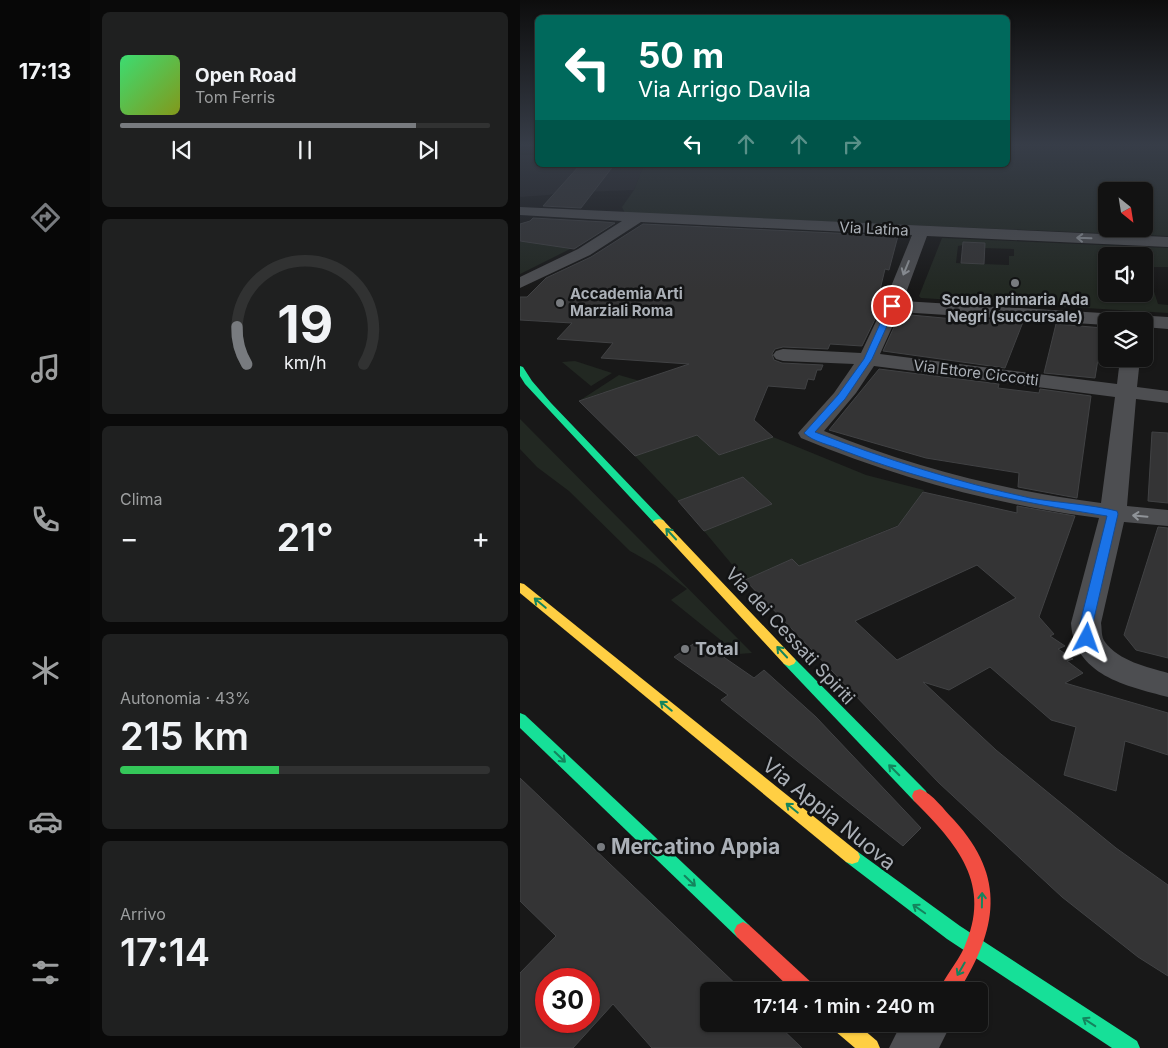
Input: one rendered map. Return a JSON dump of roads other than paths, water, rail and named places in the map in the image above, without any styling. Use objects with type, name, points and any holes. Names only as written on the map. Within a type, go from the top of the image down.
[{"type":"street","name":"Via Latina","points":[[520,211],[1168,242]]},
{"type":"street","points":[[520,283],[584,252],[638,218]]},
{"type":"street","points":[[921,231],[892,306],[868,359],[841,397],[809,433],[876,460],[952,482],[1031,501],[1113,514],[1168,518]]},
{"type":"street","points":[[892,306],[1098,319]]},
{"type":"street","points":[[1153,322],[1168,323]]},
{"type":"street","name":"Via Ettore Ciccotti","points":[[783,355],[868,359],[1168,396]]},
{"type":"street","points":[[1129,367],[1113,514],[1086,623],[1087,638],[1099,654],[1116,668],[1168,685]]},
{"type":"street","name":"Via dei Cessati Spiriti","points":[[520,369],[528,382],[548,405],[840,715],[954,830],[970,852],[981,881],[983,906],[973,948],[953,982]]},
{"type":"street","name":"Via Appia Nuova","points":[[520,587],[899,895],[973,948],[1130,1048]]},
{"type":"street","points":[[521,723],[796,982]]},
{"type":"street","points":[[851,1032],[870,1048]]},
{"type":"street","points":[[912,1048],[923,1032]]},
{"type":"place","name":"Scuola primaria Ada Negri (succursale)","points":[[1015,283]]},
{"type":"place","name":"Accademia Arti Marziali Roma","points":[[560,303]]},
{"type":"place","name":"Total","points":[[685,649]]},
{"type":"place","name":"Mercatino Appia","points":[[601,847]]}]
